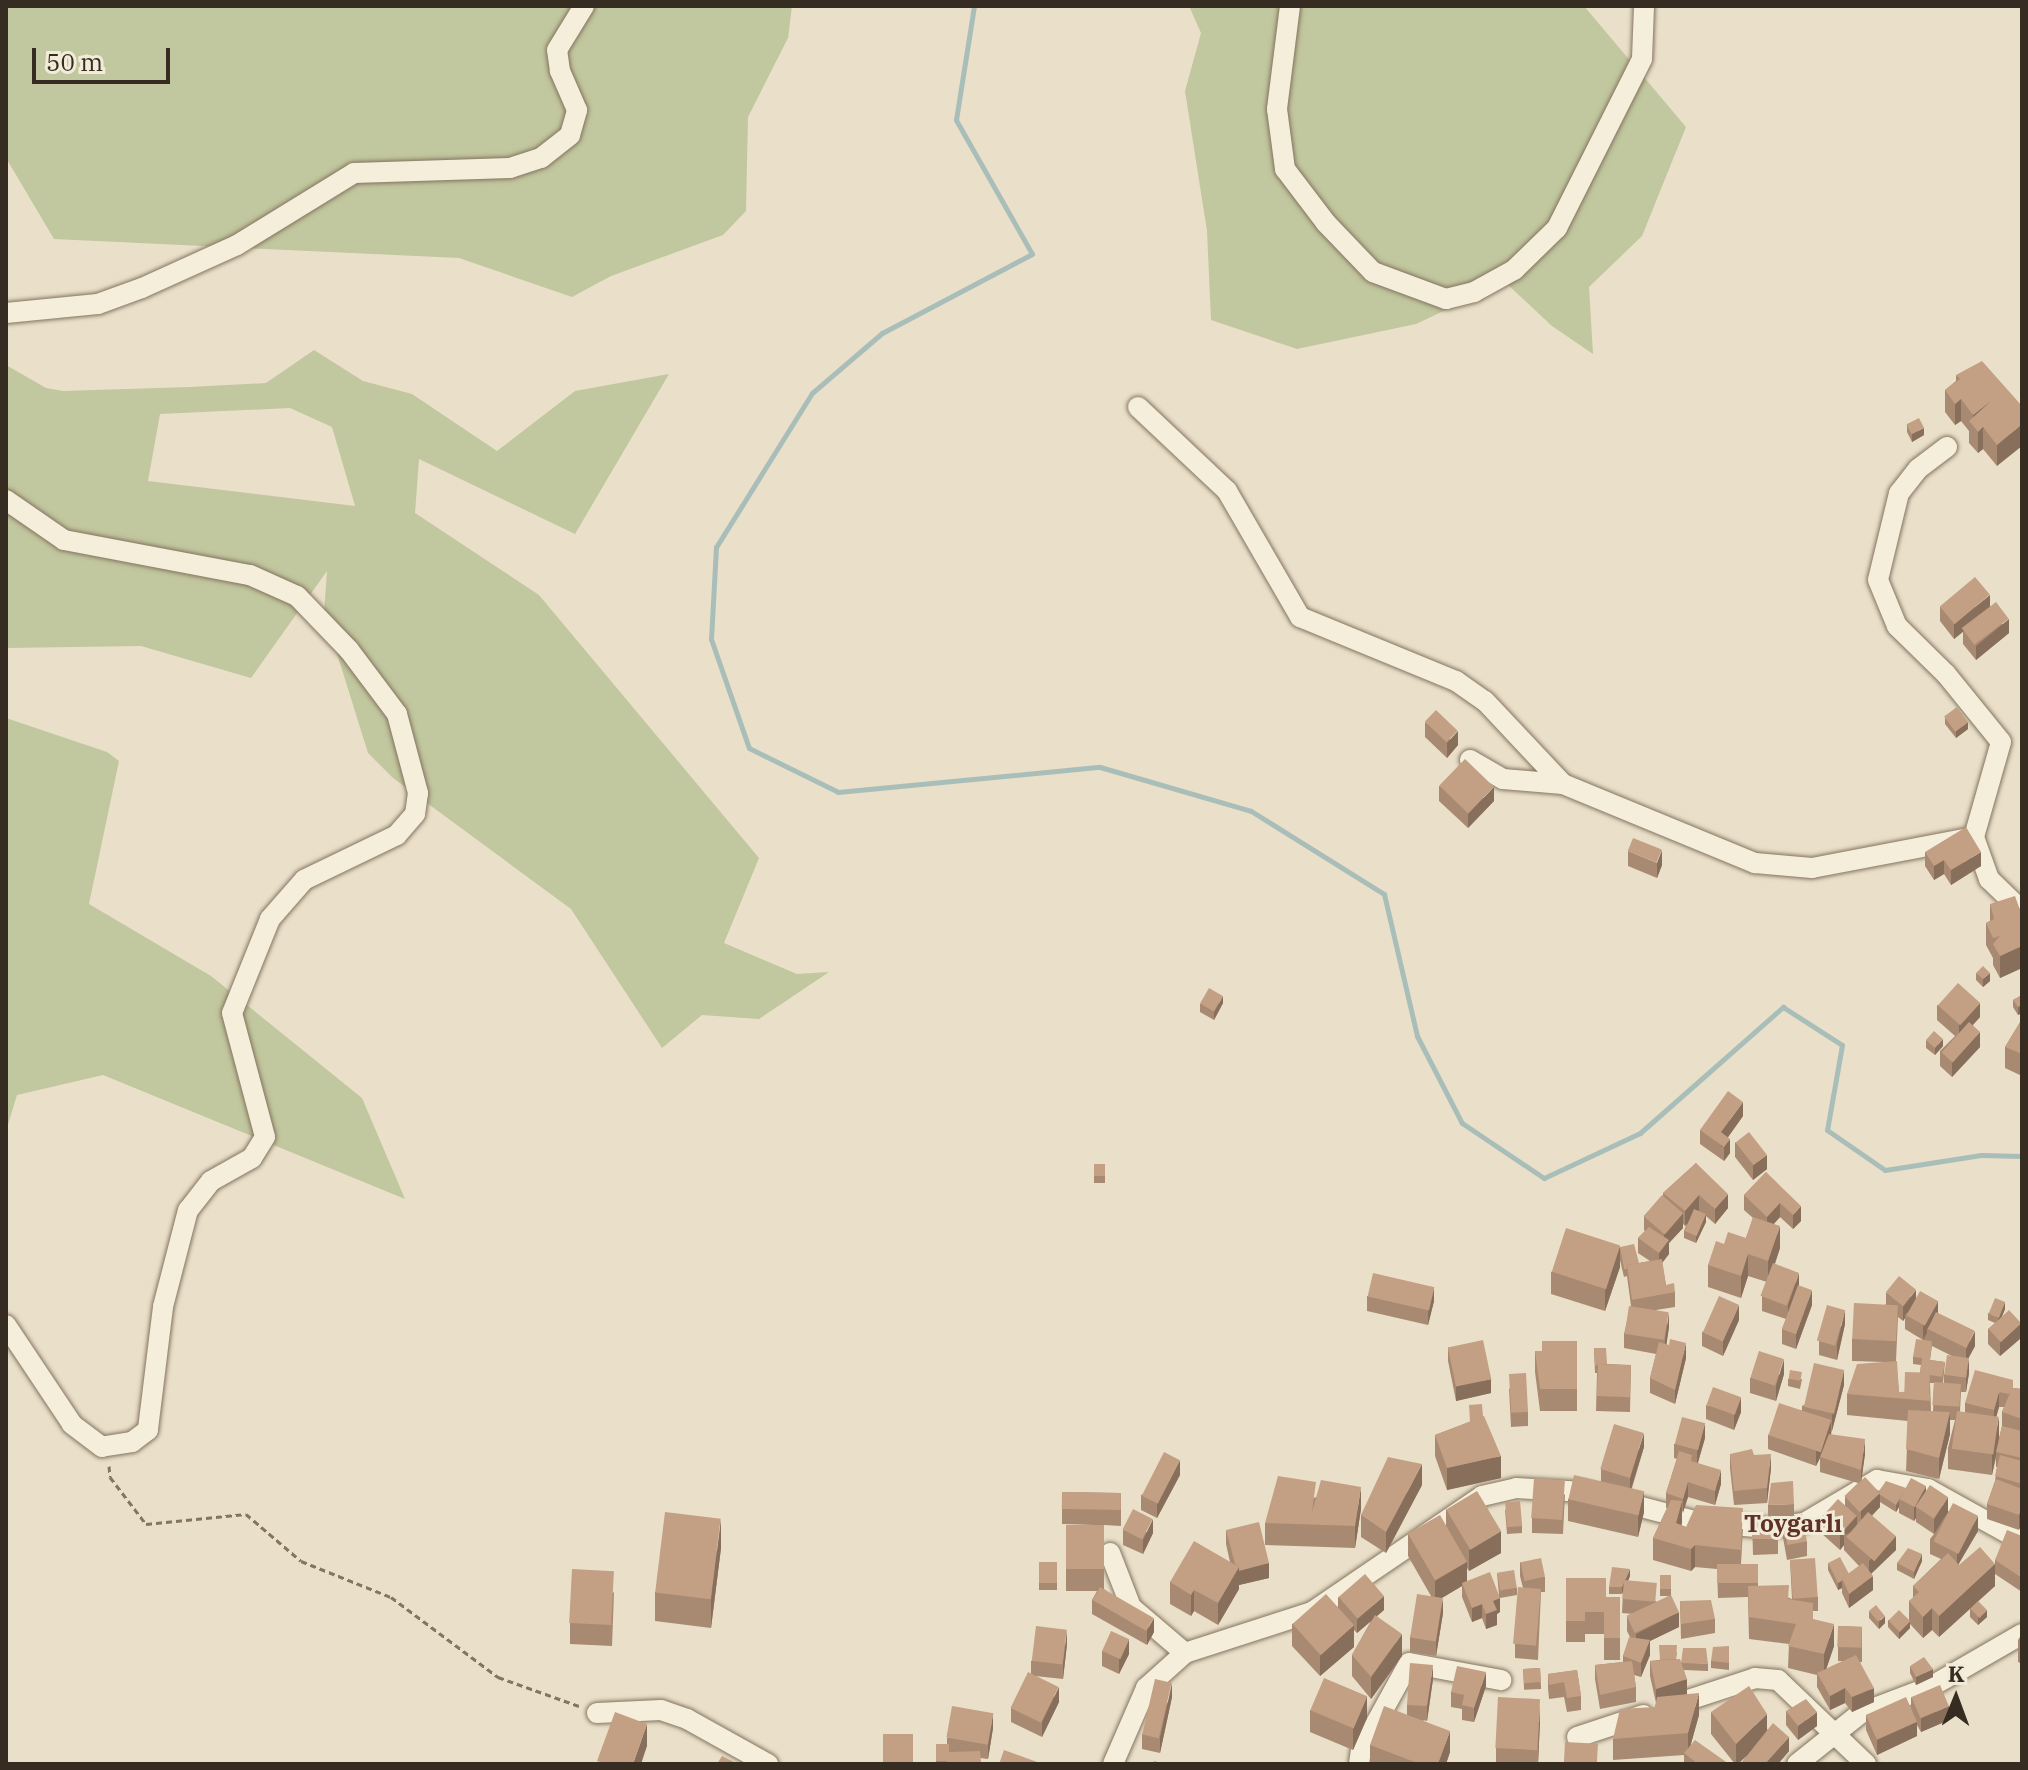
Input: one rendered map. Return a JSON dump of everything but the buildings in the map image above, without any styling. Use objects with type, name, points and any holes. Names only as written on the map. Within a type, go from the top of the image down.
[{"type":"street","points":[[6,313],[98,304],[142,288],[237,245],[354,173],[496,169],[541,158],[570,135],[574,123],[577,110],[560,71],[557,50],[584,6]]},
{"type":"street","points":[[1290,6],[1277,109],[1285,169],[1326,223],[1373,272],[1446,299],[1474,292],[1514,270],[1557,228],[1642,59],[1644,6]]},
{"type":"street","points":[[1138,407],[1227,491],[1300,617],[1456,681],[1485,701],[1563,784]]},
{"type":"street","points":[[1947,447],[1918,469],[1899,493],[1878,580],[1897,626],[1946,674],[2001,742],[1974,837],[1989,879],[2022,911]]},
{"type":"street","points":[[6,500],[64,540],[250,575],[297,596],[349,650],[397,714],[418,793],[415,814],[397,835],[304,880],[270,919],[232,1013],[265,1137],[252,1158],[211,1181],[188,1210],[163,1307],[152,1418],[148,1430],[132,1442],[102,1447],[72,1424],[6,1325]]},
{"type":"street","points":[[1470,760],[1503,779],[1563,784],[1755,863],[1812,868],[1974,837]]},
{"type":"street","points":[[1113,1764],[1146,1688],[1185,1653],[1312,1612],[1482,1496],[1516,1488],[1584,1492],[1698,1522],[1768,1528],[1804,1523],[1877,1480],[1928,1489],[2022,1541]]},
{"type":"street","points":[[1110,1553],[1131,1607],[1185,1653]]},
{"type":"street","points":[[1797,1764],[1861,1713],[1932,1686],[2022,1634]]},
{"type":"street","points":[[1359,1764],[1361,1750],[1409,1663],[1501,1680]]},
{"type":"street","points":[[1577,1737],[1755,1678],[1778,1680],[1866,1764]]},
{"type":"street","points":[[597,1713],[661,1710],[687,1719],[768,1764]]},
{"type":"path","points":[[108,1446],[110,1477],[146,1524],[246,1514],[301,1561],[391,1597],[498,1677],[597,1713]]},
{"type":"green space","points":[[6,6],[792,6],[788,38],[748,117],[746,211],[723,235],[611,276],[572,297],[459,258],[54,239],[6,158]]},
{"type":"green space","points":[[1189,6],[1584,6],[1686,127],[1642,236],[1589,287],[1593,354],[1552,326],[1505,282],[1416,324],[1297,349],[1211,320],[1207,231],[1185,91],[1201,33]]},
{"type":"green space","points":[[314,350],[363,381],[412,394],[497,451],[575,391],[669,374],[575,534],[419,459],[415,513],[539,595],[759,858],[724,943],[797,974],[829,972],[759,1019],[702,1015],[662,1048],[571,909],[393,778],[368,753],[324,612],[327,571],[251,678],[141,646],[6,648],[6,365],[46,388],[63,391],[266,383]],"holes":[[[290,408],[332,427],[355,506],[148,481],[160,414]]]},
{"type":"green space","points":[[6,718],[107,752],[119,761],[89,904],[211,976],[362,1098],[405,1199],[103,1075],[17,1095],[6,1131]]},
{"type":"waterway","points":[[974,6],[956,120],[1032,254],[882,333],[812,393],[716,547],[711,639],[749,748],[838,792],[1100,767],[1251,811],[1384,894],[1417,1036],[1462,1123],[1544,1178],[1640,1133],[1783,1007],[1842,1045],[1827,1130],[1885,1170],[1981,1155],[2022,1156]]},
{"type":"district","name":"Toygarlı","points":[[1793,1524]]}]
